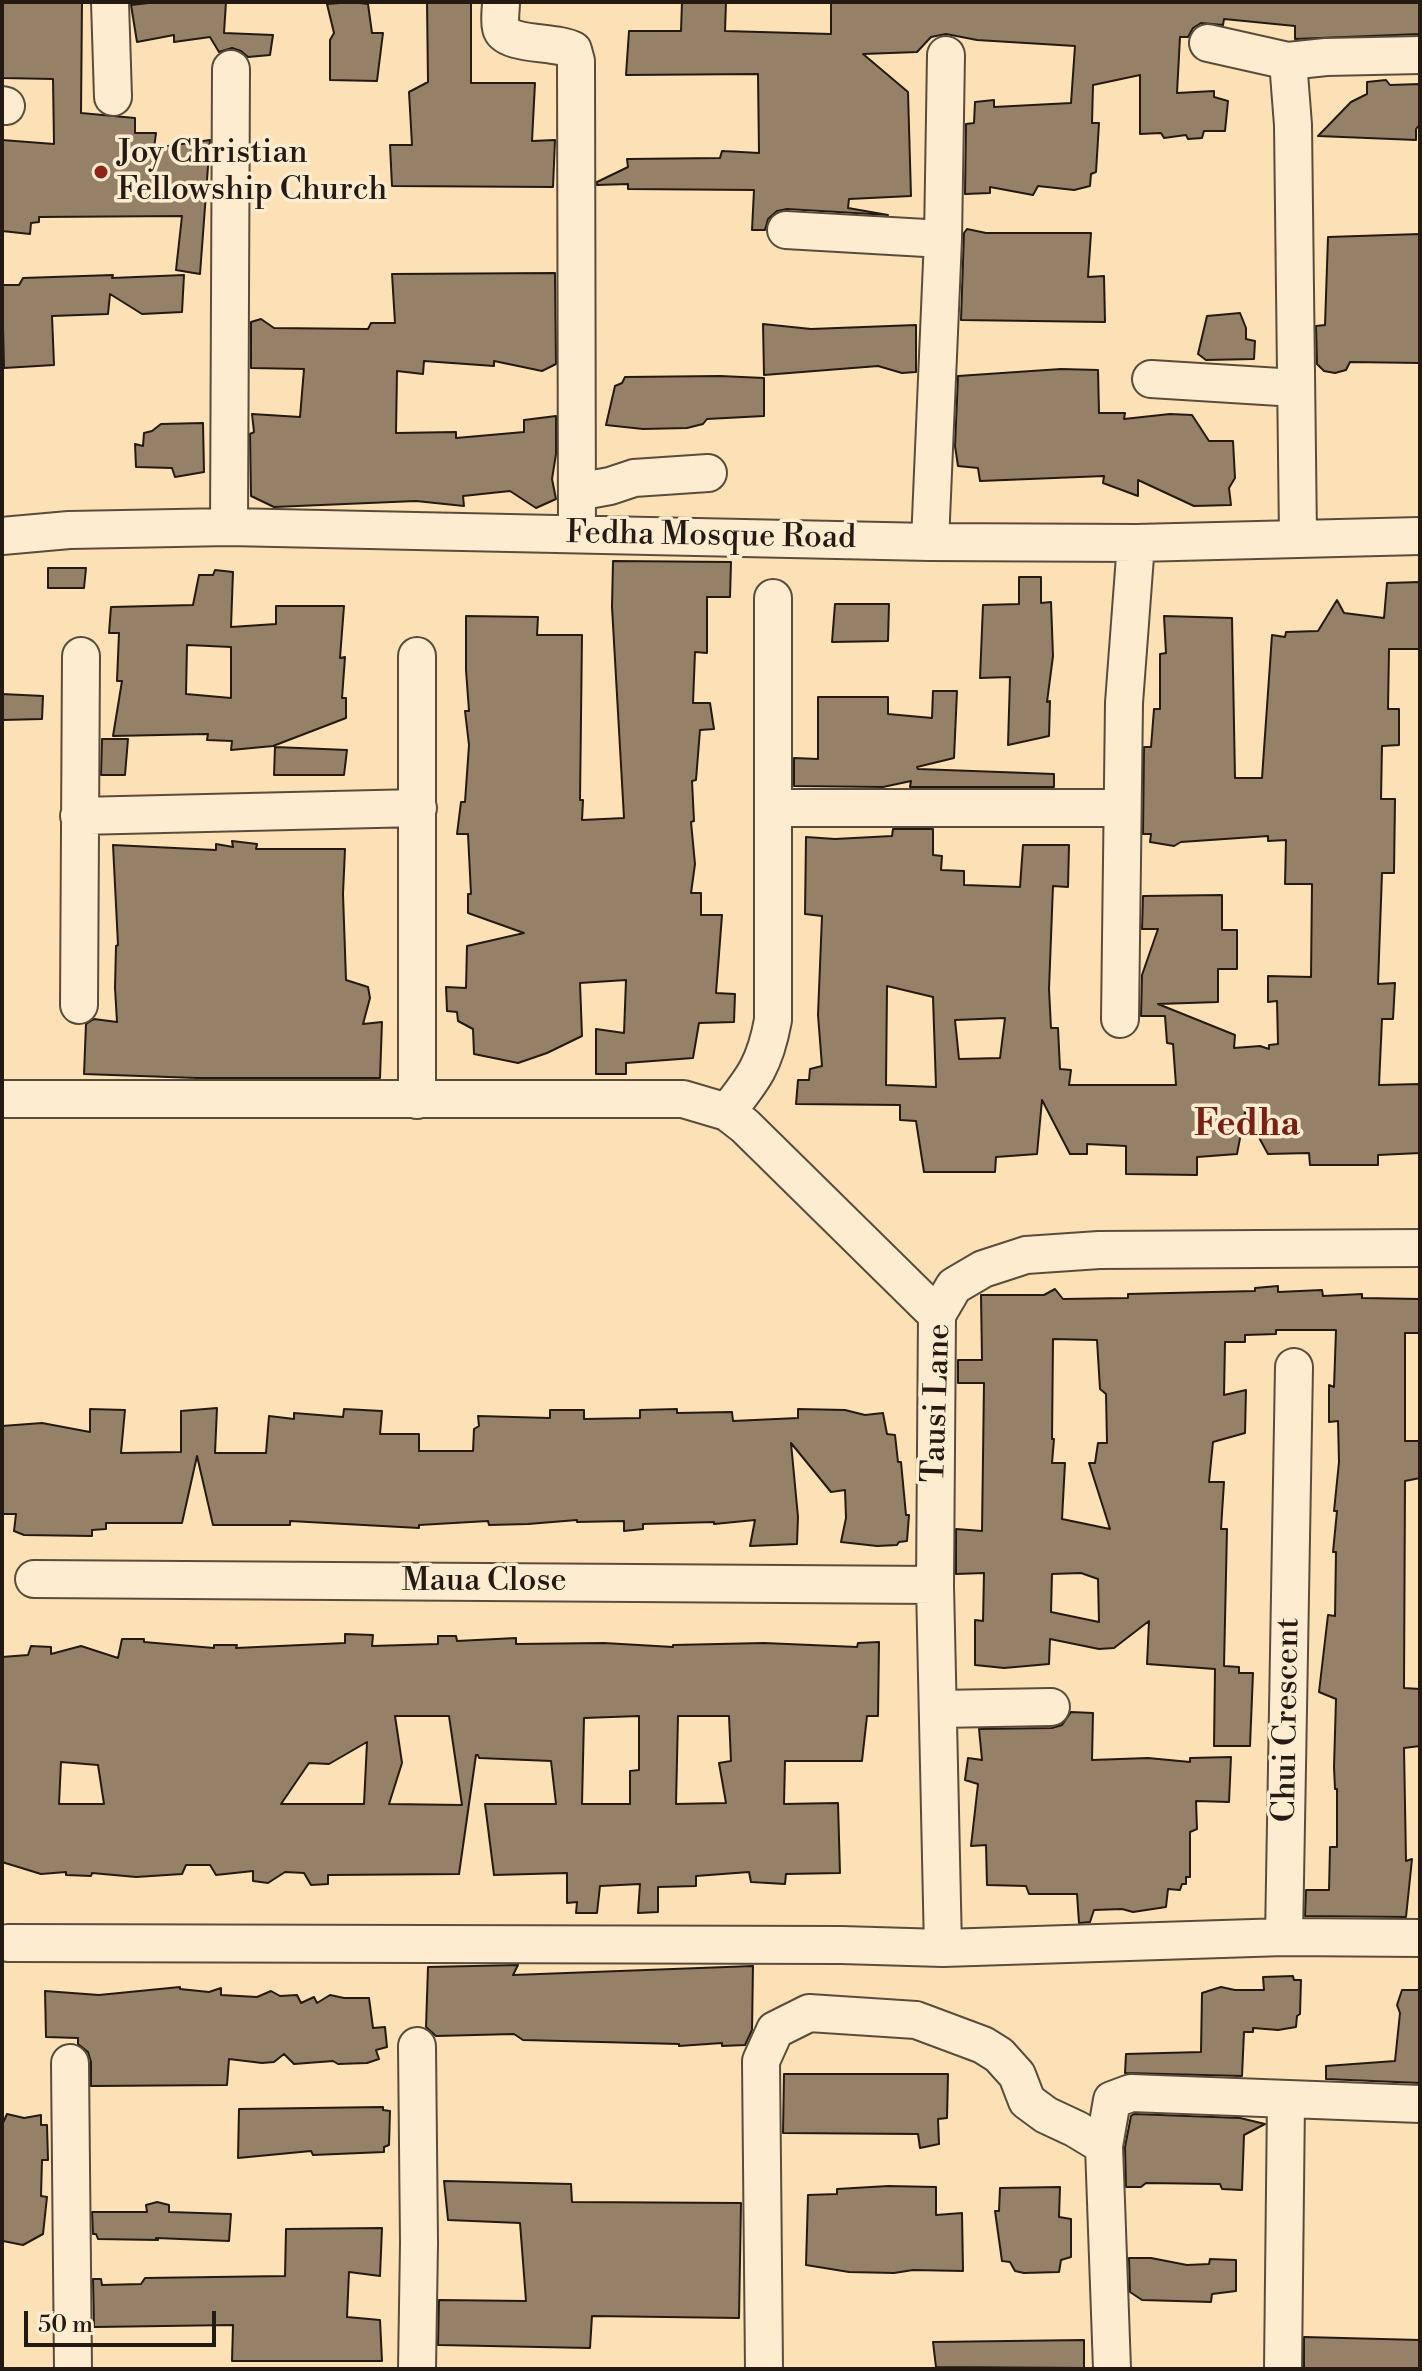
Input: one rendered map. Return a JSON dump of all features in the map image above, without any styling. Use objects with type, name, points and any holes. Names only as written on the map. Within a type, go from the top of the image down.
[{"type":"street","points":[[110,2],[113,97]]},
{"type":"street","points":[[501,2],[504,35],[513,40],[565,45],[573,50],[576,61],[577,533]]},
{"type":"street","points":[[1208,43],[1288,61],[1420,55]]},
{"type":"street","points":[[930,542],[943,239],[946,55]]},
{"type":"street","points":[[1288,61],[1293,125],[1298,537]]},
{"type":"street","points":[[229,527],[231,69]]},
{"type":"street","points":[[786,230],[943,239]]},
{"type":"street","points":[[1151,379],[1296,388]]},
{"type":"street","points":[[577,492],[634,478],[708,473]]},
{"type":"street","name":"Fedha Mosque Road","points":[[2,536],[69,530],[229,527],[930,542],[1136,543],[1420,536]]},
{"type":"street","points":[[1120,1019],[1124,703],[1136,543]]},
{"type":"street","points":[[727,1112],[755,1077],[767,1051],[773,1020],[773,598]]},
{"type":"street","points":[[79,1005],[81,656]]},
{"type":"street","points":[[417,656],[417,1100]]},
{"type":"street","points":[[79,816],[418,808]]},
{"type":"street","points":[[774,808],[1122,808]]},
{"type":"street","points":[[2,1099],[683,1099],[727,1112],[745,1126],[937,1315]]},
{"type":"street","name":"Tausi Lane","points":[[943,1948],[935,1585],[937,1315],[954,1286],[983,1269],[1026,1255],[1099,1250],[1420,1248]]},
{"type":"street","name":"Chui Crescent","points":[[1284,1937],[1294,1367]]},
{"type":"street","name":"Maua Close","points":[[34,1579],[935,1585]]},
{"type":"street","points":[[938,1709],[1051,1707]]},
{"type":"street","points":[[8,1943],[841,1945],[943,1948],[1284,1937],[1420,1938]]},
{"type":"street","points":[[764,2369],[761,2061],[775,2030],[809,2013],[916,2020],[983,2045],[999,2055],[1017,2075],[1027,2101],[1046,2115],[1104,2146]]},
{"type":"street","points":[[417,2046],[417,2369]]},
{"type":"street","points":[[70,2063],[73,2369]]},
{"type":"street","points":[[1112,2369],[1104,2146],[1112,2100],[1131,2093],[1420,2104]]},
{"type":"street","points":[[1283,2369],[1286,2099]]},
{"type":"building","points":[[2,2],[82,2],[81,113],[135,118],[135,133],[156,133],[154,148],[210,140],[200,274],[176,270],[182,216],[39,217],[39,222],[31,223],[30,234],[2,231],[2,140],[54,144],[53,79],[2,78]]},
{"type":"building","points":[[226,2],[224,33],[273,35],[270,55],[248,57],[232,48],[219,52],[210,37],[174,42],[174,35],[137,42],[131,5]]},
{"type":"building","points":[[427,2],[471,2],[471,83],[535,83],[532,141],[555,140],[553,187],[392,186],[390,145],[412,145],[409,92],[428,82]]},
{"type":"building","points":[[682,2],[726,2],[725,31],[831,34],[831,2],[1420,2],[1420,34],[1295,39],[1295,26],[1224,19],[1223,25],[1201,23],[1193,28],[1188,37],[1180,37],[1177,93],[1214,91],[1214,97],[1228,101],[1225,131],[1204,131],[1202,138],[1188,139],[1186,135],[1164,138],[1161,133],[1140,134],[1140,75],[1093,85],[1092,123],[1099,123],[1096,172],[1091,174],[1090,186],[1074,190],[1038,186],[1033,195],[990,187],[990,193],[965,194],[966,124],[974,123],[975,102],[994,100],[994,107],[1071,103],[1075,46],[977,40],[946,34],[931,37],[917,52],[863,54],[908,92],[911,196],[849,199],[848,208],[888,215],[787,209],[777,211],[768,219],[765,230],[752,230],[754,190],[628,189],[628,184],[597,185],[597,182],[628,167],[627,159],[720,158],[722,151],[759,153],[758,74],[626,75],[629,31],[681,31]]},
{"type":"building","points":[[327,4],[368,4],[372,33],[383,33],[377,81],[330,80],[330,40],[334,33]]},
{"type":"building","points":[[1386,80],[1390,85],[1420,84],[1420,124],[1416,129],[1416,140],[1318,136],[1351,102],[1367,94],[1367,82]]},
{"type":"building","points":[[967,229],[986,233],[1091,233],[1088,277],[1104,276],[1105,322],[961,320],[964,233]]},
{"type":"building","points":[[1420,234],[1420,363],[1350,362],[1346,370],[1335,373],[1324,371],[1317,364],[1316,326],[1325,325],[1328,237]]},
{"type":"building","points":[[555,273],[556,364],[542,371],[494,361],[494,366],[424,361],[423,374],[397,371],[396,433],[456,432],[456,438],[524,432],[524,420],[556,416],[556,454],[552,479],[556,499],[536,508],[510,491],[463,496],[464,506],[416,501],[274,507],[251,496],[252,414],[300,417],[304,369],[251,368],[251,322],[261,319],[274,328],[368,329],[371,323],[395,323],[392,274]]},
{"type":"building","points":[[113,275],[112,278],[184,275],[182,312],[142,314],[110,294],[108,314],[52,316],[54,365],[4,368],[2,285],[19,285],[23,278]]},
{"type":"building","points":[[1240,313],[1246,328],[1246,339],[1255,341],[1254,359],[1206,360],[1198,354],[1207,316]]},
{"type":"building","points":[[763,324],[811,329],[916,325],[916,372],[902,373],[878,366],[764,375]]},
{"type":"building","points":[[1061,369],[1098,370],[1099,413],[1125,413],[1124,419],[1192,415],[1209,441],[1233,441],[1235,478],[1229,488],[1231,505],[1194,506],[1138,480],[1138,496],[1103,483],[1104,476],[980,481],[978,468],[958,466],[955,446],[958,376]]},
{"type":"building","points":[[625,377],[764,378],[764,416],[707,419],[703,424],[687,428],[643,429],[606,425],[615,386],[622,383]]},
{"type":"building","points":[[203,423],[204,472],[175,477],[172,468],[136,467],[135,444],[143,446],[144,433],[161,424]]},
{"type":"building","points":[[613,561],[731,562],[730,597],[707,597],[707,653],[695,652],[693,703],[710,703],[714,729],[700,730],[696,780],[692,781],[694,821],[691,822],[695,864],[691,893],[701,893],[701,915],[722,915],[716,993],[735,994],[734,1022],[699,1023],[693,1058],[626,1063],[626,1074],[596,1074],[596,1029],[624,1033],[626,980],[580,983],[582,1036],[518,1063],[474,1054],[473,1029],[458,1021],[457,1012],[447,1011],[446,987],[466,988],[467,946],[524,933],[468,913],[468,894],[471,894],[468,834],[457,834],[461,802],[465,802],[469,745],[465,711],[469,711],[466,616],[538,617],[537,635],[582,635],[582,820],[624,818],[612,607]]},
{"type":"building","points":[[48,568],[86,568],[84,588],[48,588]]},
{"type":"building","points":[[215,570],[233,572],[231,627],[276,624],[276,606],[344,606],[340,658],[345,657],[342,698],[346,698],[346,718],[273,746],[231,750],[232,741],[207,740],[208,734],[113,736],[122,681],[117,681],[119,633],[109,633],[111,607],[193,605],[199,575],[213,575]],"holes":[[[187,645],[231,647],[231,698],[186,694]]]},
{"type":"building","points":[[1019,577],[1041,577],[1041,603],[1051,602],[1053,656],[1047,702],[1050,701],[1049,736],[1008,745],[1010,677],[980,678],[983,605],[1019,604]]},
{"type":"building","points":[[1420,582],[1420,649],[1389,649],[1388,709],[1399,709],[1399,745],[1382,746],[1381,799],[1395,799],[1394,873],[1382,873],[1378,984],[1395,983],[1393,1019],[1382,1019],[1379,1085],[1420,1084],[1420,1153],[1378,1155],[1378,1165],[1310,1165],[1309,1153],[1268,1154],[1245,1112],[1237,1154],[1197,1157],[1197,1175],[1126,1174],[1126,1146],[1087,1144],[1087,1154],[1070,1154],[1042,1100],[1037,1154],[996,1157],[995,1172],[924,1172],[916,1121],[900,1120],[900,1105],[796,1104],[798,1080],[809,1080],[810,1069],[822,1066],[818,1015],[822,916],[805,914],[806,837],[892,836],[893,829],[933,829],[933,855],[942,856],[941,870],[964,871],[964,885],[1020,887],[1023,845],[1069,845],[1068,887],[1053,886],[1049,989],[1051,1028],[1058,1028],[1060,1069],[1071,1070],[1069,1085],[1176,1085],[1173,1044],[1167,1043],[1165,1016],[1141,1016],[1142,975],[1158,929],[1142,929],[1143,896],[1222,895],[1222,930],[1237,930],[1237,969],[1218,969],[1218,1002],[1158,1004],[1235,1035],[1234,1048],[1260,1046],[1269,1049],[1269,1045],[1278,1044],[1277,1001],[1268,1002],[1268,976],[1311,977],[1312,884],[1285,884],[1286,840],[1268,841],[1268,836],[1181,842],[1174,846],[1150,842],[1151,834],[1143,834],[1144,747],[1151,747],[1154,709],[1160,709],[1160,654],[1166,653],[1164,616],[1232,618],[1235,778],[1262,778],[1272,635],[1285,637],[1286,632],[1318,631],[1337,600],[1344,613],[1384,618],[1387,583]],"holes":[[[887,986],[933,997],[936,1087],[886,1085]],[[1005,1018],[1000,1058],[959,1059],[955,1020]]]},
{"type":"building","points":[[835,604],[889,604],[888,641],[832,642]]},
{"type":"building","points":[[933,691],[957,691],[954,758],[918,769],[1054,774],[1054,787],[910,787],[911,781],[883,787],[794,786],[794,758],[818,759],[818,697],[888,697],[888,714],[932,718]]},
{"type":"building","points":[[2,694],[43,696],[42,719],[2,720]]},
{"type":"building","points":[[102,739],[128,739],[125,775],[101,775]]},
{"type":"building","points":[[275,747],[347,750],[344,775],[274,775]]},
{"type":"building","points":[[232,841],[257,844],[256,849],[345,849],[346,980],[368,987],[370,998],[363,1024],[382,1022],[380,1078],[197,1078],[84,1074],[86,1024],[94,1019],[117,1022],[115,988],[118,945],[113,845],[216,850],[216,844],[233,847]]},
{"type":"building","points":[[1278,1286],[1278,1292],[1322,1290],[1323,1296],[1362,1294],[1362,1298],[1420,1299],[1420,1333],[1405,1333],[1405,1441],[1420,1441],[1420,1478],[1405,1481],[1404,1688],[1420,1689],[1420,1746],[1404,1748],[1406,1861],[1412,1859],[1406,1917],[1305,1916],[1306,1890],[1329,1890],[1330,1847],[1337,1847],[1334,1767],[1336,1699],[1319,1692],[1328,1615],[1335,1616],[1336,1552],[1333,1552],[1339,1462],[1338,1421],[1329,1422],[1329,1385],[1334,1387],[1336,1330],[1276,1330],[1276,1334],[1245,1335],[1245,1342],[1225,1342],[1224,1395],[1246,1390],[1245,1433],[1213,1442],[1209,1482],[1224,1482],[1221,1529],[1227,1529],[1224,1666],[1239,1667],[1239,1673],[1253,1673],[1250,1746],[1214,1746],[1215,1669],[1147,1664],[1149,1621],[1114,1648],[1099,1649],[1050,1639],[1049,1664],[1004,1668],[975,1665],[975,1620],[983,1621],[984,1573],[956,1574],[956,1529],[982,1531],[984,1383],[958,1383],[958,1360],[982,1360],[981,1295],[1044,1295],[1055,1289],[1063,1299],[1128,1298],[1128,1294],[1255,1291],[1255,1288]],"holes":[[[1053,1339],[1097,1340],[1100,1389],[1106,1394],[1107,1443],[1098,1443],[1095,1463],[1089,1463],[1110,1529],[1062,1519],[1065,1463],[1052,1463]],[[1081,1573],[1098,1579],[1099,1622],[1051,1612],[1052,1574]]]},
{"type":"building","points":[[217,1408],[215,1453],[266,1453],[269,1416],[294,1419],[294,1413],[343,1417],[344,1409],[382,1411],[380,1434],[419,1434],[419,1451],[473,1451],[474,1429],[479,1426],[478,1416],[550,1418],[550,1410],[584,1410],[584,1419],[640,1418],[640,1410],[732,1412],[733,1421],[798,1418],[798,1409],[845,1410],[865,1415],[883,1413],[887,1434],[895,1435],[898,1462],[901,1462],[906,1515],[909,1515],[907,1541],[877,1546],[841,1542],[846,1518],[845,1490],[831,1492],[791,1443],[798,1517],[797,1544],[750,1546],[755,1520],[714,1524],[643,1524],[643,1529],[624,1531],[624,1521],[577,1520],[489,1525],[488,1521],[419,1525],[419,1528],[290,1521],[290,1525],[213,1525],[197,1456],[182,1523],[106,1523],[106,1529],[92,1530],[92,1536],[24,1535],[14,1531],[16,1514],[2,1514],[2,1426],[42,1423],[90,1432],[90,1409],[125,1410],[121,1453],[181,1452],[181,1411]]},
{"type":"building","points":[[345,1634],[373,1635],[372,1646],[438,1644],[438,1636],[456,1636],[457,1641],[516,1638],[516,1644],[604,1643],[673,1647],[764,1643],[857,1647],[858,1643],[879,1642],[878,1716],[867,1716],[862,1761],[785,1761],[784,1804],[838,1803],[840,1873],[786,1874],[785,1884],[751,1882],[749,1872],[696,1876],[696,1886],[658,1887],[658,1912],[638,1913],[640,1884],[600,1886],[597,1913],[576,1913],[577,1902],[567,1903],[567,1873],[494,1875],[485,1804],[556,1804],[551,1761],[479,1758],[478,1755],[459,1874],[328,1875],[328,1884],[311,1885],[304,1873],[285,1872],[268,1883],[253,1881],[253,1871],[216,1875],[210,1865],[186,1865],[182,1874],[136,1877],[92,1873],[91,1876],[66,1875],[66,1872],[41,1874],[2,1862],[2,1657],[28,1655],[31,1646],[51,1647],[51,1654],[81,1646],[118,1658],[122,1639],[214,1648],[214,1645],[237,1645],[236,1648],[345,1643]],"holes":[[[395,1716],[449,1716],[462,1805],[389,1804],[402,1763]],[[639,1716],[639,1770],[630,1771],[630,1804],[582,1804],[584,1718]],[[678,1716],[729,1716],[731,1761],[719,1763],[726,1803],[676,1804]],[[367,1742],[364,1804],[281,1804],[309,1763],[329,1764]],[[61,1762],[98,1765],[104,1804],[59,1804]]]},
{"type":"building","points":[[1071,1712],[1093,1713],[1092,1760],[1148,1758],[1190,1762],[1190,1758],[1231,1757],[1229,1802],[1196,1801],[1197,1829],[1190,1832],[1190,1877],[1186,1877],[1186,1884],[1182,1884],[1180,1890],[1168,1889],[1166,1907],[1133,1912],[1122,1909],[1094,1910],[1090,1922],[1079,1923],[1077,1894],[1029,1894],[1026,1886],[987,1885],[986,1845],[971,1846],[978,1784],[965,1780],[968,1758],[982,1760],[979,1729],[1052,1728],[1062,1725]]},
{"type":"building","points":[[518,1965],[513,1975],[753,1966],[752,2030],[745,2045],[679,2046],[523,2040],[514,2034],[436,2036],[426,2027],[428,1967]]},
{"type":"building","points":[[1293,1976],[1294,1980],[1301,1980],[1300,2014],[1296,2027],[1278,2030],[1253,2028],[1253,2032],[1244,2032],[1242,2076],[1125,2073],[1126,2054],[1201,2052],[1202,1993],[1221,1987],[1264,1990],[1263,1977]]},
{"type":"building","points":[[180,1987],[209,1992],[221,1988],[221,1995],[257,1997],[271,1991],[280,1996],[297,1995],[301,2003],[314,1997],[317,2003],[330,1995],[369,1998],[373,2028],[385,2027],[387,2047],[376,2050],[379,2059],[367,2063],[338,2064],[333,2061],[294,2064],[284,2054],[274,2062],[229,2059],[227,2085],[91,2086],[91,2062],[88,2052],[78,2044],[78,2038],[46,2037],[45,1991],[99,1995]]},
{"type":"building","points":[[1402,1990],[1420,1990],[1420,2083],[1326,2079],[1326,2066],[1395,2061],[1400,2013],[1397,2005]]},
{"type":"building","points":[[784,2074],[948,2074],[947,2118],[938,2119],[939,2144],[920,2148],[918,2134],[783,2133]]},
{"type":"building","points":[[383,2107],[383,2110],[390,2111],[389,2145],[384,2147],[384,2152],[313,2155],[311,2151],[238,2158],[239,2109]]},
{"type":"building","points":[[7,2114],[24,2118],[41,2115],[41,2125],[47,2125],[48,2160],[42,2160],[41,2196],[47,2197],[43,2234],[23,2245],[3,2241],[2,2125]]},
{"type":"building","points":[[1134,2114],[1240,2118],[1265,2124],[1244,2135],[1242,2190],[1222,2189],[1220,2184],[1146,2183],[1141,2187],[1126,2187],[1125,2147]]},
{"type":"building","points":[[444,2181],[571,2184],[572,2202],[741,2203],[739,2318],[592,2316],[590,2348],[438,2345],[439,2300],[526,2301],[520,2223],[448,2220]]},
{"type":"building","points":[[936,2187],[936,2215],[962,2213],[963,2271],[849,2272],[806,2265],[808,2195],[837,2194],[837,2189]]},
{"type":"building","points":[[1060,2187],[1059,2217],[1071,2219],[1071,2257],[1061,2260],[1059,2272],[1015,2271],[1010,2262],[1002,2261],[995,2211],[999,2211],[1000,2188]]},
{"type":"building","points":[[157,2202],[169,2205],[169,2212],[231,2214],[229,2241],[98,2239],[93,2234],[92,2212],[147,2212],[146,2205]]},
{"type":"building","points":[[382,2228],[380,2276],[349,2272],[347,2317],[380,2320],[382,2361],[232,2361],[233,2325],[94,2327],[93,2279],[101,2279],[102,2285],[141,2284],[145,2278],[285,2276],[286,2229]]},
{"type":"building","points":[[1129,2258],[1151,2258],[1187,2265],[1209,2264],[1210,2259],[1236,2260],[1236,2291],[1212,2294],[1211,2302],[1142,2300],[1130,2292]]},
{"type":"building","points":[[1304,2337],[1420,2340],[1420,2369],[1304,2369]]},
{"type":"building","points":[[1084,2340],[1084,2368],[936,2367],[933,2342]]},
{"type":"place","name":"Joy Christian Fellowship Church","points":[[101,172]]},
{"type":"district","name":"Fedha","points":[[1247,1126]]}]
